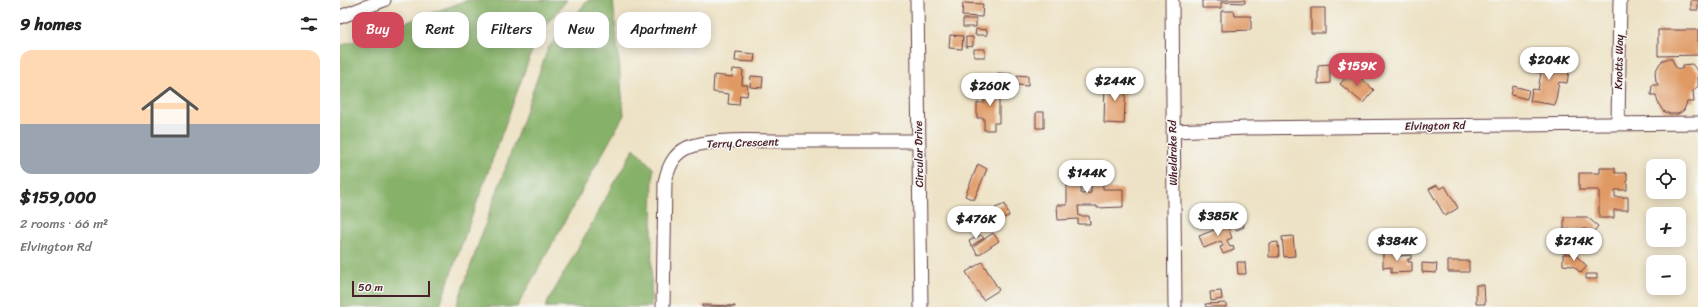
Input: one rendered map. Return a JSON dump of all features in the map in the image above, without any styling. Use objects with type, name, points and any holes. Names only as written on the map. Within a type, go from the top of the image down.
[{"type":"street","points":[[340,17],[384,0]]},
{"type":"street","name":"Circular Drive","points":[[917,0],[921,307]]},
{"type":"street","name":"Wheldrake Rd","points":[[1172,0],[1175,307]]},
{"type":"street","name":"Knotts Way","points":[[1618,123],[1620,0]]},
{"type":"street","name":"Elvington Rd","points":[[1173,131],[1247,128],[1698,123]]},
{"type":"street","name":"Terry Crescent","points":[[663,307],[665,182],[670,166],[680,152],[697,145],[738,141],[918,140]]},
{"type":"green space","points":[[468,0],[567,0],[557,12],[554,12],[554,15],[546,25],[546,12],[477,12],[477,48],[533,48],[439,307],[340,307],[340,46],[352,42],[352,48],[404,48],[404,23],[412,20],[412,48],[469,48],[469,12],[435,12]]},
{"type":"green space","points":[[588,0],[613,0],[624,115],[517,307],[456,307],[548,48],[554,41],[554,48],[609,48],[609,12],[578,12]]},
{"type":"green space","points":[[634,148],[653,168],[651,307],[545,307]]},
{"type":"building","points":[[1202,0],[1245,0],[1245,3],[1221,2],[1221,8],[1202,8]]},
{"type":"building","points":[[1691,0],[1698,0],[1698,10],[1691,10]]},
{"type":"building","points":[[963,3],[983,4],[982,17],[962,16]]},
{"type":"building","points":[[1311,8],[1325,8],[1325,33],[1311,33]]},
{"type":"building","points":[[1221,11],[1234,11],[1235,16],[1251,16],[1251,30],[1221,31]]},
{"type":"building","points":[[963,19],[976,19],[976,27],[963,27]]},
{"type":"building","points":[[976,29],[987,30],[987,35],[975,35]]},
{"type":"building","points":[[1658,30],[1698,30],[1698,55],[1658,56]]},
{"type":"building","points":[[950,35],[963,36],[962,49],[949,48]]},
{"type":"building","points":[[966,37],[973,37],[973,46],[966,47]]},
{"type":"building","points":[[974,49],[985,49],[985,57],[974,57]]},
{"type":"building","points":[[736,52],[755,54],[754,62],[735,61]]},
{"type":"building","points":[[1665,59],[1672,59],[1676,68],[1682,69],[1683,65],[1692,64],[1698,71],[1698,86],[1693,91],[1694,102],[1687,102],[1684,110],[1678,114],[1670,114],[1663,111],[1658,103],[1656,95],[1651,95],[1652,85],[1659,85],[1656,82],[1655,72],[1660,63]]},
{"type":"building","points":[[1535,60],[1570,65],[1567,83],[1559,82],[1555,105],[1530,101],[1532,89],[1538,90],[1541,73],[1533,71]]},
{"type":"building","points":[[1330,64],[1330,83],[1318,84],[1318,65]]},
{"type":"building","points":[[733,69],[743,70],[742,85],[748,85],[747,96],[740,95],[739,105],[728,104],[729,94],[713,92],[714,75],[732,77]]},
{"type":"building","points":[[1352,70],[1374,90],[1363,103],[1340,84]]},
{"type":"building","points":[[998,73],[1011,74],[1010,84],[997,84]]},
{"type":"building","points":[[1017,75],[1028,76],[1028,86],[1017,85]]},
{"type":"building","points":[[751,76],[763,77],[762,88],[750,87]]},
{"type":"building","points":[[1105,81],[1126,82],[1124,124],[1104,123]]},
{"type":"building","points":[[984,84],[999,84],[999,123],[994,123],[994,130],[984,130],[984,118],[977,118],[977,103],[984,103]]},
{"type":"building","points":[[1513,86],[1529,90],[1527,99],[1511,95]]},
{"type":"building","points":[[1036,112],[1044,112],[1044,128],[1036,128]]},
{"type":"building","points":[[978,164],[987,169],[974,200],[965,196]]},
{"type":"building","points":[[1102,167],[1103,189],[1123,189],[1123,207],[1097,208],[1097,206],[1078,206],[1079,216],[1089,216],[1090,224],[1078,224],[1078,219],[1058,220],[1057,205],[1067,205],[1067,168]],"holes":[[[1081,178],[1091,178],[1091,193],[1081,194]]]},
{"type":"building","points":[[1600,168],[1615,168],[1615,173],[1627,173],[1627,190],[1615,190],[1615,197],[1628,197],[1628,210],[1614,210],[1614,218],[1599,218],[1599,190],[1579,190],[1579,173],[1600,173]]},
{"type":"building","points":[[1437,185],[1440,189],[1445,186],[1458,208],[1445,216],[1429,189]]},
{"type":"building","points":[[1005,204],[1009,216],[999,219],[995,208]]},
{"type":"building","points":[[1238,211],[1244,227],[1236,230],[1230,214]]},
{"type":"building","points":[[1564,217],[1587,217],[1598,226],[1592,234],[1585,229],[1564,230]]},
{"type":"building","points":[[1225,219],[1232,238],[1227,240],[1230,247],[1233,246],[1234,250],[1223,254],[1220,247],[1223,246],[1221,241],[1204,248],[1199,236],[1214,230],[1211,224]]},
{"type":"building","points":[[993,233],[999,241],[978,255],[973,247]]},
{"type":"building","points":[[981,235],[984,238],[971,246],[969,241]]},
{"type":"building","points":[[1293,236],[1295,256],[1284,257],[1282,237]]},
{"type":"building","points":[[1278,242],[1279,257],[1269,257],[1269,243]]},
{"type":"building","points":[[1391,248],[1398,248],[1398,256],[1411,255],[1411,259],[1408,259],[1408,262],[1412,262],[1412,272],[1391,273],[1391,267],[1383,268],[1383,253],[1391,252]]},
{"type":"building","points":[[1563,254],[1574,254],[1587,266],[1581,273],[1573,266],[1563,265]]},
{"type":"building","points":[[1448,261],[1469,261],[1469,272],[1448,272]]},
{"type":"building","points":[[982,262],[999,290],[983,300],[966,272]]},
{"type":"building","points":[[1237,262],[1245,262],[1246,274],[1238,274]]},
{"type":"building","points":[[1422,263],[1437,264],[1436,273],[1422,272]]},
{"type":"building","points":[[1586,274],[1597,274],[1597,279],[1586,279]]},
{"type":"building","points":[[1476,285],[1484,285],[1485,304],[1476,304]]},
{"type":"building","points":[[1221,291],[1222,299],[1211,301],[1210,292]]},
{"type":"building","points":[[1226,303],[1226,307],[1206,307],[1205,304]]},
{"type":"building","points":[[702,305],[735,306],[735,307],[702,307]]}]
